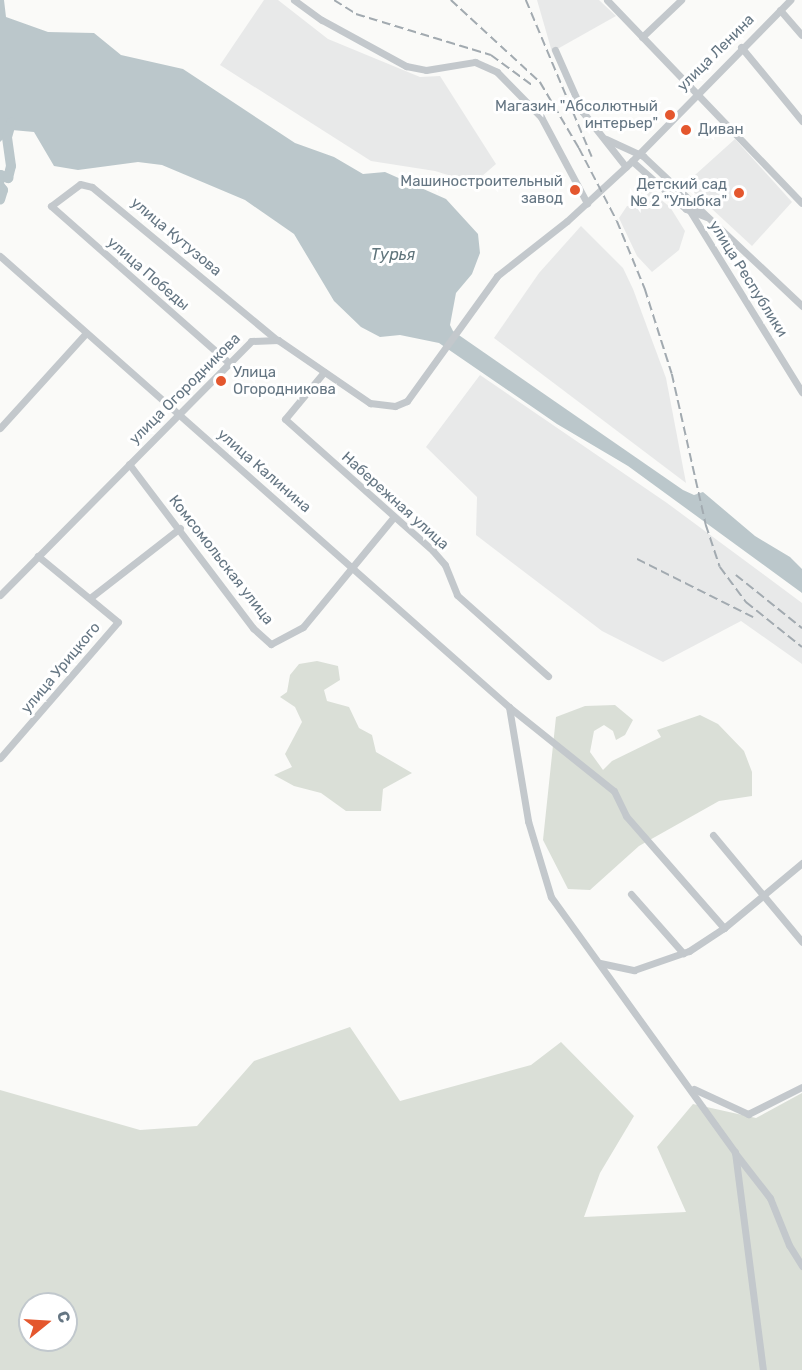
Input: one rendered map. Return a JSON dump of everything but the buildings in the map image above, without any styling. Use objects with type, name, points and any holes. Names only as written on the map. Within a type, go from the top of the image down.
[{"type":"street","points":[[278,340],[370,403],[395,406],[417,390],[497,276],[587,203],[541,117],[497,72],[475,62],[426,70],[406,66],[322,20],[294,0]]},
{"type":"street","points":[[607,0],[802,202]]},
{"type":"street","points":[[642,37],[681,0]]},
{"type":"street","name":"улица Ленина","points":[[587,203],[626,167],[695,93],[790,0]]},
{"type":"street","points":[[780,10],[802,35]]},
{"type":"street","points":[[741,47],[802,121]]},
{"type":"street","points":[[555,50],[582,111],[626,167]]},
{"type":"street","points":[[606,139],[640,153],[801,304]]},
{"type":"street","points":[[632,161],[690,212],[710,218]]},
{"type":"street","name":"улица Кутузова","points":[[51,207],[80,184],[92,188],[278,340]]},
{"type":"street","name":"улица Победы","points":[[51,207],[228,362]]},
{"type":"street","name":"улица Республики","points":[[690,212],[802,392]]},
{"type":"street","name":"улица Калинина","points":[[1,258],[509,707],[614,791],[626,816],[724,928]]},
{"type":"street","points":[[0,428],[86,333]]},
{"type":"street","name":"улица Огородникова","points":[[0,595],[228,362],[251,341],[261,338],[278,340]]},
{"type":"street","name":"Набережная улица","points":[[324,372],[285,419],[445,565],[457,595],[548,676]]},
{"type":"street","name":"Комсомольская улица","points":[[129,464],[180,528],[253,628],[271,644],[303,627],[351,566],[393,518]]},
{"type":"street","name":"улица Урицкого","points":[[90,598],[180,528]]},
{"type":"street","name":"улица Урицкого","points":[[0,758],[117,622],[38,556]]},
{"type":"street","points":[[509,707],[528,821],[542,877],[551,897],[693,1089],[735,1152],[771,1198],[789,1245],[802,1266]]},
{"type":"street","points":[[713,835],[802,942]]},
{"type":"street","points":[[598,962],[634,970],[683,953],[724,928],[802,863]]},
{"type":"street","points":[[631,894],[683,953]]},
{"type":"street","points":[[693,1089],[747,1114],[802,1087]]},
{"type":"street","points":[[735,1152],[763,1370]]},
{"type":"shaded area","points":[[264,0],[278,0],[328,39],[420,77],[440,76],[496,164],[474,183],[435,171],[371,161],[220,65]]},
{"type":"shaded area","points":[[537,0],[599,0],[616,16],[552,52]]},
{"type":"shaded area","name":"Детский сад № 2 \"Улыбка\"","points":[[735,139],[792,202],[752,246],[685,184]]},
{"type":"shaded area","points":[[650,191],[670,207],[685,231],[679,250],[652,272],[637,256],[619,218],[627,206],[640,204]]},
{"type":"shaded area","name":"Машиностроительный завод","points":[[581,226],[623,268],[633,289],[666,378],[686,483],[494,338],[539,273]]},
{"type":"shaded area","points":[[480,375],[667,503],[802,603],[802,664],[741,621],[663,662],[602,631],[476,535],[477,497],[426,447]]},
{"type":"shaded area","points":[[317,661],[338,666],[340,680],[324,690],[327,701],[349,707],[359,728],[372,735],[376,752],[412,773],[383,789],[381,811],[346,811],[321,793],[294,786],[274,775],[292,767],[285,754],[302,722],[295,707],[280,697],[287,692],[290,675],[299,664]]},
{"type":"shaded area","points":[[615,705],[633,720],[625,735],[616,740],[613,731],[604,725],[594,731],[590,752],[603,770],[612,761],[661,737],[657,730],[700,715],[718,724],[744,751],[752,772],[752,796],[719,801],[639,846],[590,890],[568,889],[543,840],[556,717],[585,706]]},
{"type":"shaded area","points":[[350,1027],[400,1101],[531,1065],[561,1042],[634,1116],[600,1173],[584,1217],[686,1212],[657,1147],[693,1104],[756,1118],[802,1093],[802,1370],[0,1370],[0,1090],[140,1130],[197,1126],[254,1061]]},
{"type":"water","name":"Турья","points":[[0,0],[4,0],[6,17],[48,32],[94,33],[121,55],[183,69],[295,143],[334,157],[363,174],[385,172],[446,199],[478,234],[480,253],[472,274],[456,293],[450,325],[453,331],[683,490],[694,495],[703,492],[755,536],[790,557],[802,569],[802,593],[628,466],[557,424],[439,343],[400,335],[380,337],[361,327],[334,301],[294,234],[245,200],[162,165],[138,162],[78,170],[54,166],[34,132],[12,130],[0,142]]},
{"type":"waterway","points":[[0,180],[1,175],[8,178],[11,166],[7,137],[11,123]]},
{"type":"waterway","points":[[0,186],[3,190],[0,200]]},
{"type":"railway","points":[[334,0],[356,14],[491,55],[532,85]]},
{"type":"railway","points":[[451,0],[540,82],[579,148],[617,221],[645,289],[672,374],[706,525],[720,567],[746,602],[802,647]]},
{"type":"railway","points":[[526,0],[592,157]]},
{"type":"railway","points":[[637,559],[753,617]]},
{"type":"railway","points":[[736,575],[802,628]]},
{"type":"place","name":"Магазин \"Абсолютный интерьер\"","points":[[670,115]]},
{"type":"place","name":"Диван","points":[[686,130]]},
{"type":"place","name":"Машиностроительный завод","points":[[575,190]]},
{"type":"place","name":"Детский сад № 2 \"Улыбка\"","points":[[739,193]]},
{"type":"place","name":"Улица Огородникова","points":[[221,381]]}]
